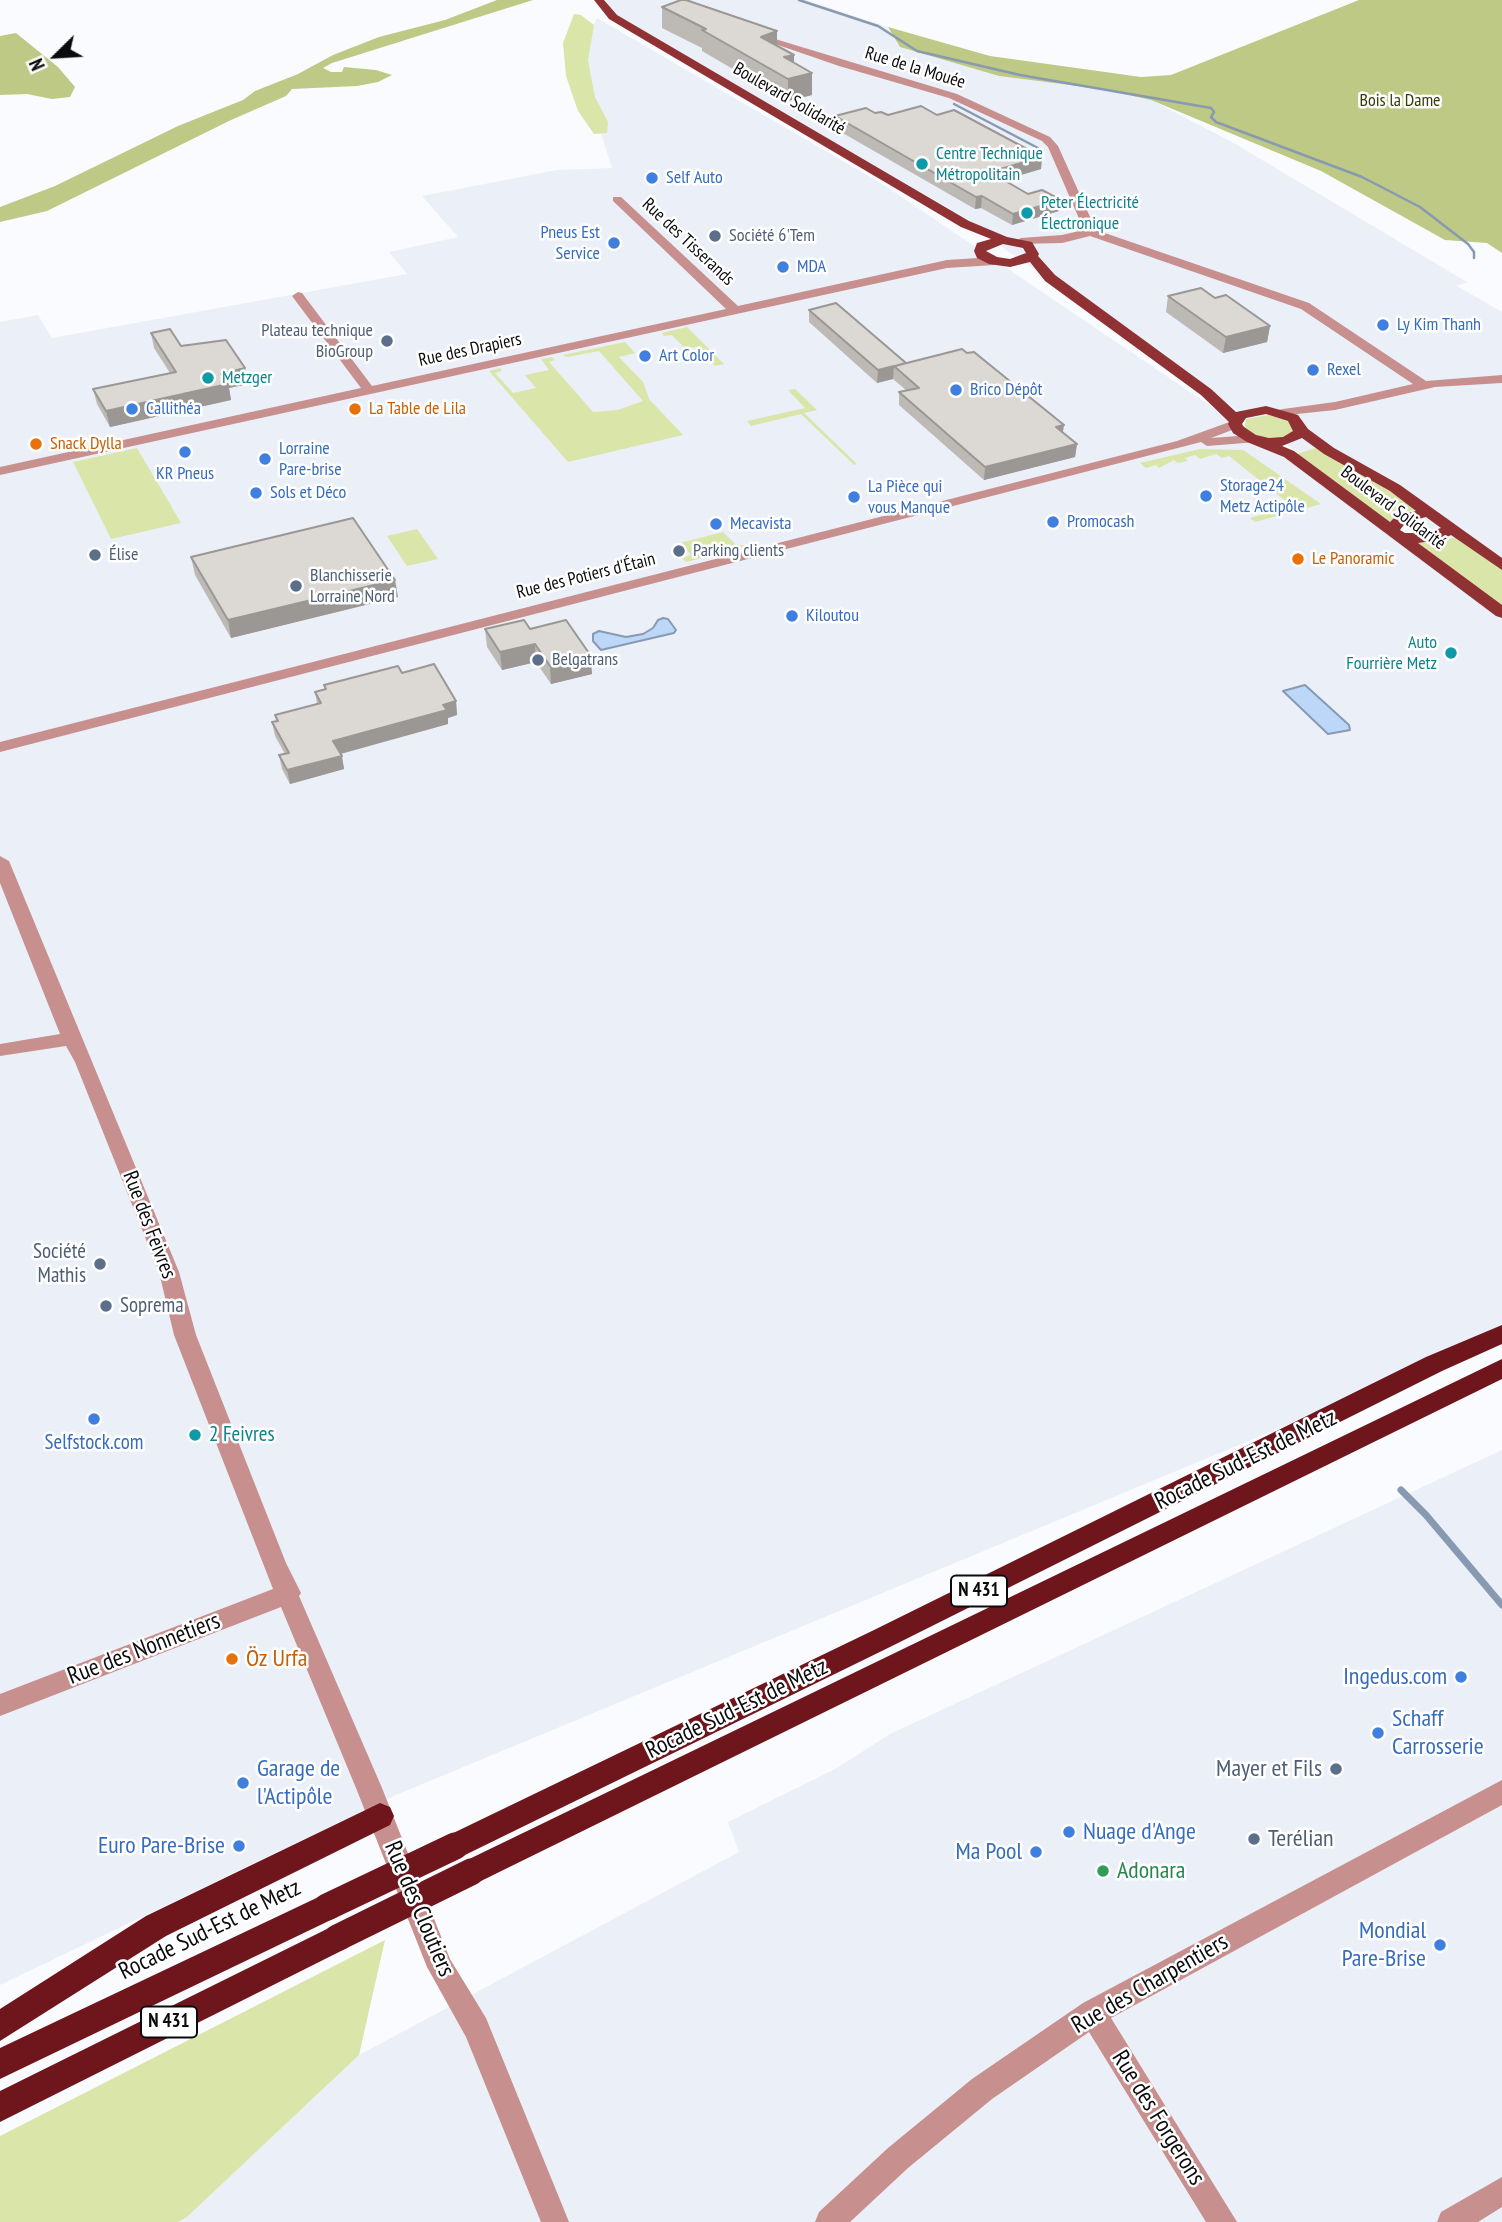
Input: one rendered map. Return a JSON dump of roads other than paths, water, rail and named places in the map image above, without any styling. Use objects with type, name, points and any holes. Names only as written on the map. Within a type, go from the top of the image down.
[{"type":"highway","points":[[1434,1364],[1502,1326]]},
{"type":"highway","name":"Rocade Sud-Est de Metz","points":[[0,2064],[883,1638],[1434,1364],[1502,1334]]},
{"type":"highway","name":"Rocade Sud-Est de Metz","points":[[0,2107],[471,1872],[1502,1368]]},
{"type":"highway","points":[[1376,1430],[1502,1382]]},
{"type":"highway","points":[[0,2025],[156,1926],[380,1816]]},
{"type":"main road","name":"Boulevard Solidarité","points":[[599,0],[613,17],[965,224],[1003,240]]},
{"type":"main road","name":"Boulevard Solidarité","points":[[965,224],[978,237],[982,255],[994,261]]},
{"type":"main road","points":[[981,248],[1003,240],[1021,242],[1050,278]]},
{"type":"main road","points":[[1010,263],[1032,254]]},
{"type":"main road","points":[[994,261],[1010,263],[1050,278],[1206,392],[1236,422],[1246,413],[1259,410]]},
{"type":"main road","points":[[1206,392],[1259,410],[1283,413]]},
{"type":"main road","name":"Boulevard Solidarité","points":[[1283,413],[1297,421],[1301,429],[1318,444],[1395,488],[1502,565]]},
{"type":"main road","name":"Boulevard Solidarité","points":[[1236,422],[1239,432],[1289,454],[1502,613]]},
{"type":"main road","points":[[1254,439],[1286,441],[1294,438],[1301,429]]},
{"type":"main road","points":[[1429,512],[1401,519],[1396,535],[1426,538],[1441,535],[1451,528]]},
{"type":"street","name":"Rue de la Mouée","points":[[741,29],[843,64],[953,96],[1046,139],[1054,146],[1091,232]]},
{"type":"street","name":"Rue des Tisserands","points":[[617,199],[736,310]]},
{"type":"street","points":[[1021,242],[1062,239],[1091,232],[1312,310],[1423,385]]},
{"type":"street","points":[[1032,254],[1062,239]]},
{"type":"street","name":"Rue des Drapiers","points":[[947,264],[981,248]]},
{"type":"street","name":"Rue des Drapiers","points":[[0,470],[947,264],[994,261]]},
{"type":"street","points":[[299,296],[369,390]]},
{"type":"street","points":[[1283,413],[1335,406],[1423,385],[1502,379]]},
{"type":"street","points":[[1301,429],[1335,406]]},
{"type":"street","name":"Rue des Potiers d'Étain","points":[[0,747],[1182,444],[1236,422]]},
{"type":"street","name":"Rue des Potiers d'Étain","points":[[1182,444],[1254,439]]},
{"type":"street","name":"Rue des Feivres","points":[[0,861],[169,1272],[190,1346],[274,1563],[289,1594]]},
{"type":"street","points":[[0,1050],[71,1039]]},
{"type":"street","name":"Rue des Nonnetiers","points":[[0,1705],[289,1594]]},
{"type":"street","name":"Rue des Cloutiers","points":[[289,1594],[440,1967],[476,2028],[555,2222]]},
{"type":"street","name":"Rue des Charpentiers","points":[[829,2222],[898,2158],[982,2089],[1093,2013],[1502,1792]]},
{"type":"street","name":"Rue des Forgerons","points":[[1093,2013],[1223,2222]]},
{"type":"street","points":[[1451,2222],[1502,2191]]},
{"type":"water","points":[[663,618],[668,619],[676,630],[674,633],[601,650],[593,641],[593,634],[599,631],[626,637],[643,634]]},
{"type":"water","points":[[1305,685],[1349,725],[1350,730],[1328,734],[1283,691]]},
{"type":"waterway","points":[[799,0],[878,26],[917,51],[1020,75],[1211,108],[1214,112],[1211,117],[1216,122],[1362,177],[1420,207],[1468,244],[1474,252],[1474,258]]},
{"type":"waterway","points":[[954,104],[1038,148]]},
{"type":"waterway","points":[[1401,1490],[1426,1515],[1502,1605]]},
{"type":"place","name":"Centre Technique Métropolitain","points":[[922,164]]},
{"type":"place","name":"Self Auto","points":[[652,178]]},
{"type":"place","name":"Peter Électricité Électronique","points":[[1027,213]]},
{"type":"place","name":"Société 6'Tem","points":[[715,236]]},
{"type":"place","name":"Pneus Est Service","points":[[614,243]]},
{"type":"place","name":"MDA","points":[[783,267]]},
{"type":"place","name":"Ly Kim Thanh","points":[[1383,325]]},
{"type":"place","name":"Plateau technique BioGroup","points":[[387,341]]},
{"type":"place","name":"Art Color","points":[[645,356]]},
{"type":"place","name":"Rexel","points":[[1313,370]]},
{"type":"place","name":"Metzger","points":[[208,378]]},
{"type":"place","name":"Brico Dépôt","points":[[956,390]]},
{"type":"place","name":"Callithéa","points":[[132,409]]},
{"type":"place","name":"La Table de Lila","points":[[355,409]]},
{"type":"place","name":"Snack Dylla","points":[[36,444]]},
{"type":"place","name":"KR Pneus","points":[[185,452]]},
{"type":"place","name":"Lorraine Pare-brise","points":[[265,459]]},
{"type":"place","name":"Sols et Déco","points":[[256,493]]},
{"type":"place","name":"Storage24 Metz Actipôle","points":[[1206,496]]},
{"type":"place","name":"La Pièce qui vous Manque","points":[[854,497]]},
{"type":"place","name":"Promocash","points":[[1053,522]]},
{"type":"place","name":"Mecavista","points":[[716,524]]},
{"type":"place","name":"Parking clients","points":[[679,551]]},
{"type":"place","name":"Élise","points":[[95,555]]},
{"type":"place","name":"Le Panoramic","points":[[1298,559]]},
{"type":"place","name":"Blanchisserie Lorraine Nord","points":[[296,586]]},
{"type":"place","name":"Kiloutou","points":[[792,616]]},
{"type":"place","name":"Auto Fourrière Metz","points":[[1451,653]]},
{"type":"place","name":"Belgatrans","points":[[538,660]]},
{"type":"place","name":"Société Mathis","points":[[100,1264]]},
{"type":"place","name":"Soprema","points":[[106,1306]]},
{"type":"place","name":"Selfstock.com","points":[[94,1419]]},
{"type":"place","name":"2 Feivres","points":[[195,1435]]},
{"type":"place","name":"Öz Urfa","points":[[232,1659]]},
{"type":"place","name":"Ingedus.com","points":[[1461,1677]]},
{"type":"place","name":"Schaff Carrosserie","points":[[1378,1733]]},
{"type":"place","name":"Mayer et Fils","points":[[1336,1769]]},
{"type":"place","name":"Garage de l'Actipôle","points":[[243,1783]]},
{"type":"place","name":"Nuage d'Ange","points":[[1069,1832]]},
{"type":"place","name":"Terélian","points":[[1254,1839]]},
{"type":"place","name":"Euro Pare-Brise","points":[[239,1846]]},
{"type":"place","name":"Ma Pool","points":[[1036,1852]]},
{"type":"place","name":"Adonara","points":[[1103,1871]]},
{"type":"place","name":"Mondial Pare-Brise","points":[[1440,1945]]},
{"type":"park label","name":"Bois la Dame","points":[[1400,101]]}]
